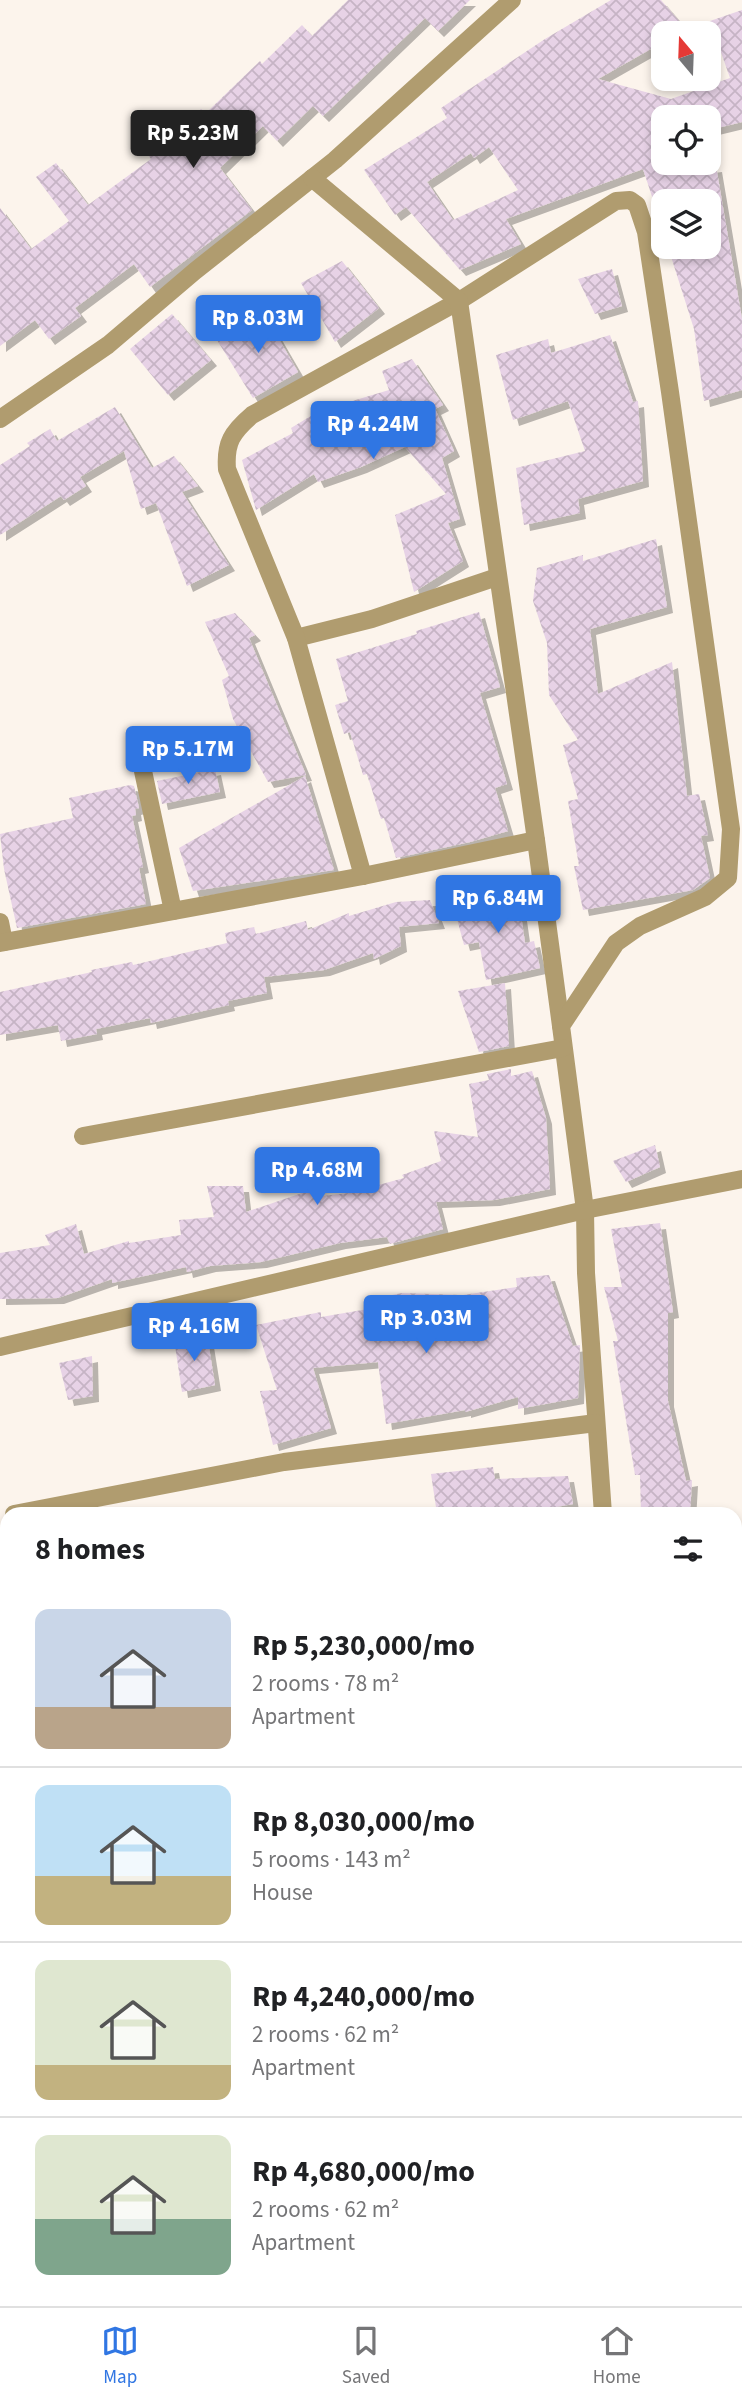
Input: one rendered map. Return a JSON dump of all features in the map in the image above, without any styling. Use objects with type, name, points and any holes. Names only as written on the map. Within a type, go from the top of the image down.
[{"type":"street","points":[[0,419],[108,345],[195,271],[312,178],[512,0]]},
{"type":"street","points":[[312,178],[459,301],[536,840],[584,1210],[602,1507]]},
{"type":"street","points":[[363,876],[296,638],[228,469],[226,453],[231,438],[239,426],[252,415],[459,301],[616,201],[629,200],[637,205],[646,232],[731,829],[731,860],[728,878],[718,888],[695,903],[640,926],[616,943],[561,1026]]},
{"type":"street","points":[[296,638],[372,619],[498,577]]},
{"type":"street","points":[[143,771],[173,911]]},
{"type":"street","points":[[0,922],[2,942],[363,876],[536,840]]},
{"type":"street","points":[[83,1136],[564,1048]]},
{"type":"street","points":[[0,1347],[584,1210],[742,1179]]},
{"type":"street","points":[[50,1507],[284,1462],[596,1423]]},
{"type":"building","points":[[348,0],[470,0],[438,31],[425,18],[323,116],[313,106],[277,141],[263,126],[220,168],[252,210],[150,287],[134,264],[75,308],[81,316],[49,339],[35,320],[0,346],[0,208],[31,249],[69,221],[36,177],[56,163],[88,205],[151,159],[144,149],[176,125],[180,130],[201,109],[206,113],[302,25],[312,36]]},
{"type":"building","points":[[611,0],[661,0],[679,21],[651,21],[651,49],[598,79],[671,99],[693,91],[721,91],[721,81],[730,78],[721,52],[721,21],[710,21],[742,10],[742,122],[721,127],[721,105],[651,105],[651,175],[718,175],[720,189],[651,189],[651,194],[643,169],[506,219],[521,244],[460,270],[406,207],[395,215],[364,170],[447,118],[441,108],[545,39]],"holes":[[[489,147],[518,190],[453,220],[427,182],[471,153],[474,158]]]},
{"type":"building","points":[[721,195],[742,319],[742,390],[704,401],[694,329],[672,259],[721,259]]},
{"type":"building","points":[[342,261],[379,308],[335,342],[301,283]]},
{"type":"building","points":[[612,269],[622,306],[595,314],[578,279]]},
{"type":"building","points":[[262,310],[298,372],[253,398],[217,340]]},
{"type":"building","points":[[172,314],[211,360],[168,395],[130,349]]},
{"type":"building","points":[[610,335],[633,402],[638,401],[643,481],[578,499],[580,513],[524,525],[516,468],[585,451],[568,401],[513,420],[496,355],[548,339],[551,353]]},
{"type":"building","points":[[412,359],[443,405],[435,409],[454,451],[442,458],[460,519],[448,523],[463,561],[414,592],[395,515],[446,494],[405,447],[361,467],[318,482],[314,474],[256,510],[242,460],[293,433],[291,428],[319,411],[389,390],[382,371]]},
{"type":"building","points":[[115,407],[152,468],[174,456],[198,486],[182,492],[229,565],[187,586],[156,503],[141,509],[124,451],[80,477],[86,486],[64,500],[61,496],[0,535],[0,465],[30,446],[27,443],[50,429],[57,441]]},
{"type":"building","points":[[656,539],[667,607],[590,629],[598,694],[672,662],[687,796],[699,794],[708,835],[701,836],[710,878],[693,890],[583,910],[574,866],[579,866],[568,801],[578,799],[563,745],[578,740],[549,695],[547,643],[533,601],[537,568],[583,555],[583,561]]},
{"type":"building","points":[[479,612],[500,687],[480,693],[507,784],[495,788],[508,831],[396,858],[367,774],[363,775],[350,732],[344,734],[335,705],[348,701],[336,659]]},
{"type":"building","points":[[235,613],[255,635],[249,638],[306,775],[268,782],[233,719],[222,680],[229,676],[205,622]]},
{"type":"building","points":[[215,769],[220,792],[162,804],[157,781]]},
{"type":"building","points":[[305,776],[334,870],[193,891],[179,848]]},
{"type":"building","points":[[134,786],[139,808],[135,809],[136,815],[132,816],[143,867],[139,868],[146,904],[17,928],[4,869],[0,834],[73,818],[69,798]]},
{"type":"building","points":[[518,894],[525,943],[534,941],[540,968],[486,980],[479,942],[464,945],[453,904]]},
{"type":"building","points":[[430,900],[439,923],[399,927],[401,946],[374,959],[373,953],[324,970],[264,977],[267,993],[228,1001],[229,1005],[151,1023],[150,1018],[96,1029],[97,1034],[61,1041],[58,1025],[0,1035],[0,992],[92,972],[91,970],[132,962],[133,965],[227,943],[225,933],[254,927],[256,934],[306,921],[308,930],[349,913],[349,916],[396,902]]},
{"type":"building","points":[[505,983],[509,1046],[479,1052],[458,991]]},
{"type":"building","points":[[511,1069],[511,1076],[532,1071],[546,1118],[550,1189],[494,1200],[436,1202],[443,1229],[390,1244],[387,1237],[340,1243],[261,1262],[210,1266],[187,1272],[186,1267],[112,1283],[112,1279],[58,1298],[0,1299],[0,1253],[50,1245],[45,1235],[76,1224],[84,1254],[129,1241],[181,1235],[179,1220],[214,1217],[207,1186],[243,1186],[246,1212],[311,1190],[313,1197],[349,1193],[404,1178],[402,1175],[441,1161],[434,1131],[478,1137],[469,1084],[489,1080],[487,1074]]},
{"type":"building","points":[[655,1145],[660,1167],[626,1182],[613,1161]]},
{"type":"building","points":[[660,1223],[673,1312],[668,1313],[668,1401],[686,1481],[692,1480],[690,1507],[641,1507],[640,1475],[635,1475],[613,1341],[618,1341],[604,1287],[622,1287],[611,1229]]},
{"type":"building","points":[[549,1275],[573,1346],[580,1345],[578,1398],[518,1409],[518,1397],[465,1412],[386,1424],[378,1362],[313,1368],[331,1428],[273,1445],[260,1391],[277,1390],[256,1325],[321,1312],[321,1317],[374,1308],[372,1299],[402,1293],[463,1295],[517,1287],[516,1278]]},
{"type":"building","points":[[207,1335],[215,1385],[182,1392],[174,1339]]},
{"type":"building","points":[[92,1356],[93,1396],[68,1400],[59,1363]]},
{"type":"building","points":[[493,1467],[495,1479],[568,1476],[573,1504],[556,1507],[436,1507],[431,1474]]}]
